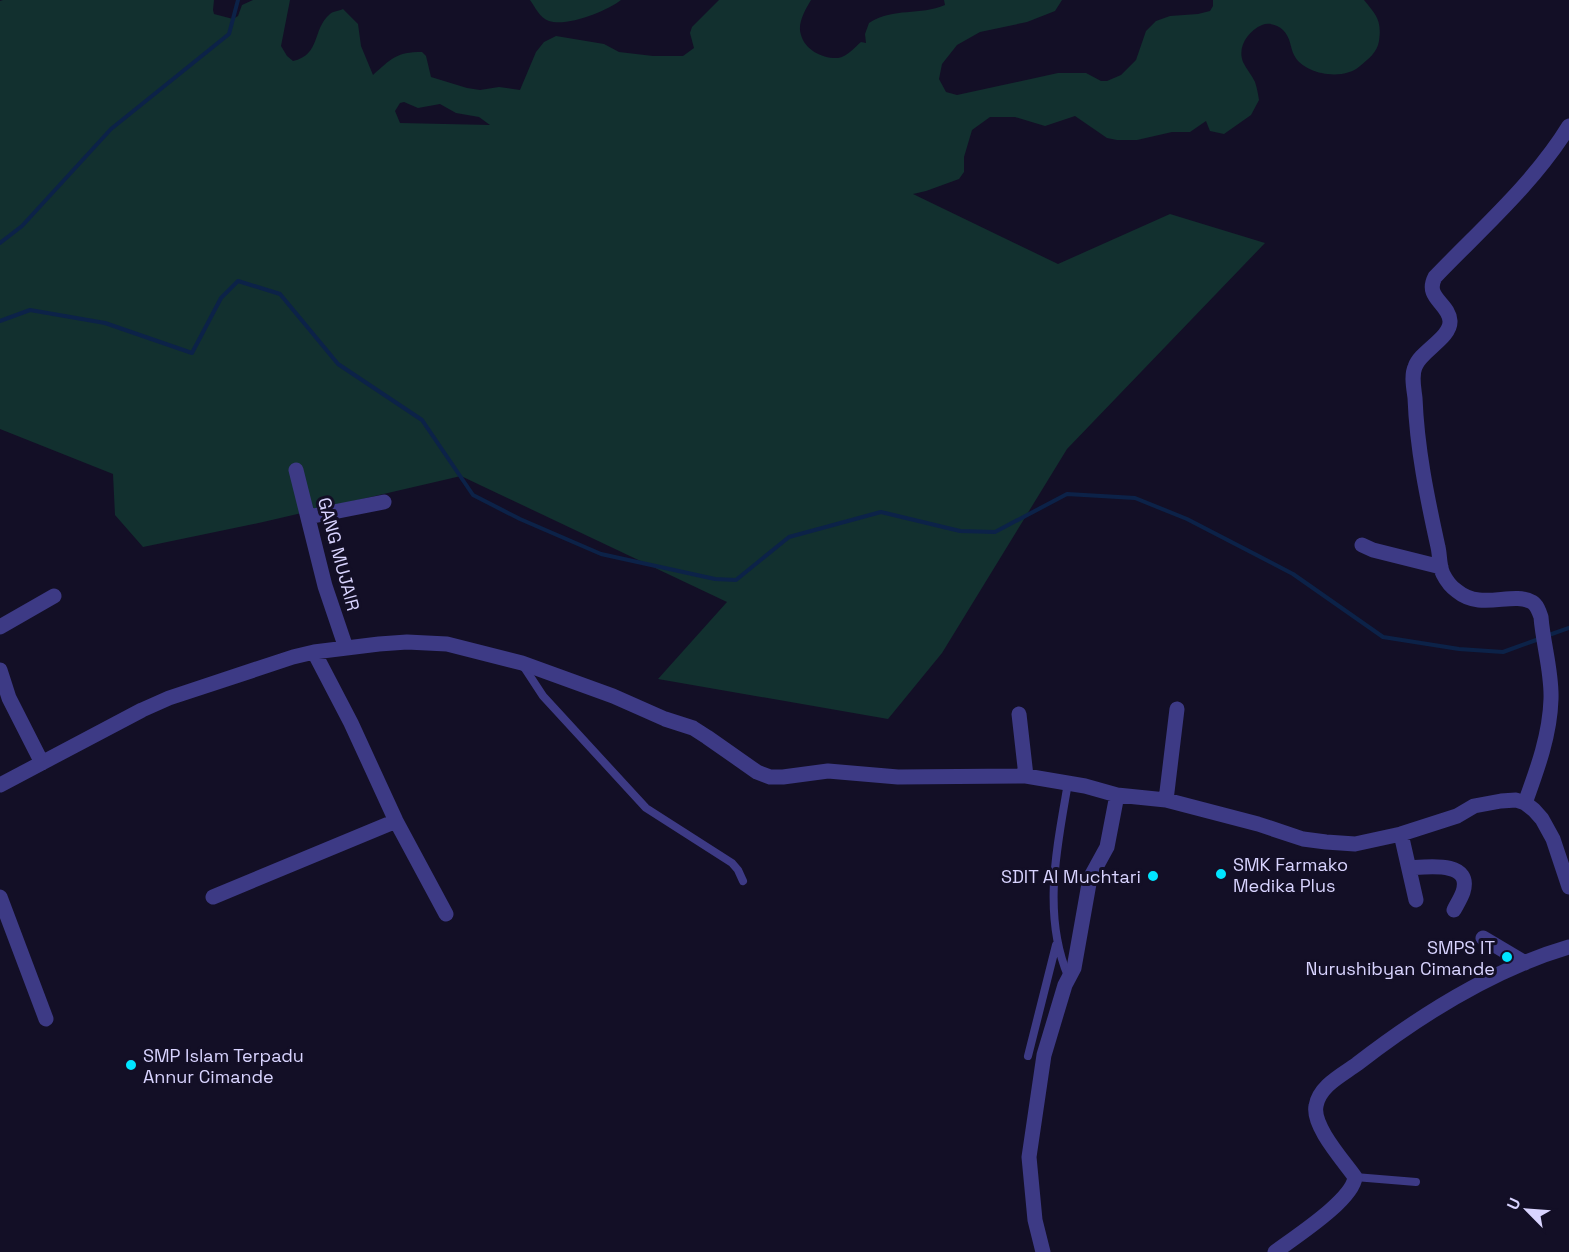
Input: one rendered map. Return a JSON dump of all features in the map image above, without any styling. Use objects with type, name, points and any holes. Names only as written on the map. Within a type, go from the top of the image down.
[{"type":"street","points":[[1525,803],[1539,765],[1550,711],[1551,697],[1541,617],[1538,608],[1532,602],[1521,599],[1478,601],[1463,596],[1448,582],[1441,567],[1418,441],[1414,374],[1418,361],[1448,331],[1451,323],[1449,314],[1433,292],[1432,283],[1435,277],[1532,175],[1551,153],[1569,126]]},
{"type":"street","name":"GANG MUJAIR","points":[[296,470],[325,586],[346,648]]},
{"type":"street","points":[[308,518],[384,502]]},
{"type":"street","points":[[1362,545],[1373,550],[1441,567]]},
{"type":"street","points":[[0,627],[54,596]]},
{"type":"street","points":[[0,785],[142,710],[170,698],[314,652],[407,642],[447,644],[522,663],[614,696],[665,719],[693,728],[757,772],[771,777],[828,771],[898,777],[1026,776],[1117,795],[1166,800],[1258,824],[1303,839],[1355,844],[1401,834],[1457,816],[1474,806],[1501,801],[1525,803],[1534,810],[1553,839],[1569,887]]},
{"type":"street","points":[[314,652],[351,723],[396,821],[446,914]]},
{"type":"street","points":[[0,670],[9,698],[42,763]]},
{"type":"street","points":[[1166,800],[1177,709]]},
{"type":"street","points":[[1018,714],[1026,776]]},
{"type":"street","points":[[1043,1252],[1035,1220],[1029,1157],[1044,1055],[1050,1028],[1068,978],[1074,968],[1090,878],[1107,847],[1117,795]]},
{"type":"street","points":[[213,897],[396,821]]},
{"type":"street","points":[[1401,834],[1416,900]]},
{"type":"street","points":[[1409,868],[1443,867],[1456,870],[1462,876],[1464,885],[1455,910]]},
{"type":"street","points":[[0,897],[46,1019]]},
{"type":"street","points":[[1483,938],[1525,963]]},
{"type":"street","points":[[1275,1252],[1343,1199],[1352,1188],[1355,1176],[1319,1126],[1315,1115],[1316,1105],[1324,1089],[1386,1042],[1435,1009],[1541,955],[1569,947]]},
{"type":"lane","points":[[522,663],[543,696],[646,808],[732,863],[743,881]]},
{"type":"lane","points":[[1068,783],[1056,852],[1053,914],[1056,945],[1068,978]]},
{"type":"lane","points":[[1028,1056],[1056,945]]},
{"type":"lane","points":[[1355,1176],[1416,1182]]},
{"type":"green space","points":[[214,0],[214,14],[233,19],[238,16],[242,5],[253,0],[290,0],[281,46],[293,61],[308,53],[324,20],[333,12],[343,9],[358,24],[361,46],[373,75],[400,55],[422,52],[426,56],[431,77],[480,90],[499,87],[520,90],[536,52],[544,42],[556,36],[604,44],[619,52],[653,56],[683,56],[694,48],[690,33],[692,27],[719,0],[811,0],[801,22],[800,31],[803,40],[815,52],[826,57],[838,58],[848,54],[861,42],[866,43],[865,34],[869,23],[878,18],[936,8],[945,5],[944,0],[1062,0],[1055,11],[1027,22],[980,32],[957,45],[942,64],[939,79],[946,92],[957,95],[1058,73],[1086,73],[1101,81],[1107,81],[1121,75],[1136,60],[1146,31],[1156,21],[1170,16],[1210,11],[1213,0],[1364,0],[1377,18],[1380,34],[1376,49],[1360,66],[1353,71],[1325,74],[1299,62],[1294,55],[1288,36],[1279,27],[1268,24],[1252,31],[1241,51],[1244,65],[1255,82],[1259,100],[1251,115],[1224,134],[1210,131],[1206,121],[1190,132],[1172,132],[1137,140],[1117,140],[1107,138],[1075,116],[1045,126],[1015,117],[990,117],[972,130],[964,157],[964,172],[959,179],[913,194],[1058,264],[1170,214],[1265,243],[1067,449],[942,653],[888,719],[658,679],[727,602],[461,476],[143,547],[115,515],[113,474],[0,429],[0,1]],"holes":[[[404,102],[418,108],[440,104],[456,113],[479,117],[490,125],[400,123],[395,111],[400,103]]]},
{"type":"green space","points":[[530,0],[621,0],[586,17],[557,22],[543,17]]},
{"type":"waterway","points":[[0,243],[22,226],[111,129],[229,34],[238,0]]},
{"type":"waterway","points":[[0,321],[30,310],[105,323],[192,353],[221,298],[238,281],[280,294],[338,364],[422,420],[473,495],[520,519],[601,554],[715,579],[736,580],[789,537],[881,512],[960,531],[995,532],[1067,494],[1135,498],[1187,519],[1293,574],[1383,637],[1459,649],[1503,652],[1539,639]]},
{"type":"waterway","points":[[1546,636],[1569,628]]},
{"type":"place","name":"SMK Farmako Medika Plus","points":[[1221,874]]},
{"type":"place","name":"SDIT Al Muchtari","points":[[1153,876]]},
{"type":"place","name":"SMPS IT Nurushibyan Cimande","points":[[1507,957]]},
{"type":"place","name":"SMP Islam Terpadu Annur Cimande","points":[[131,1065]]}]
